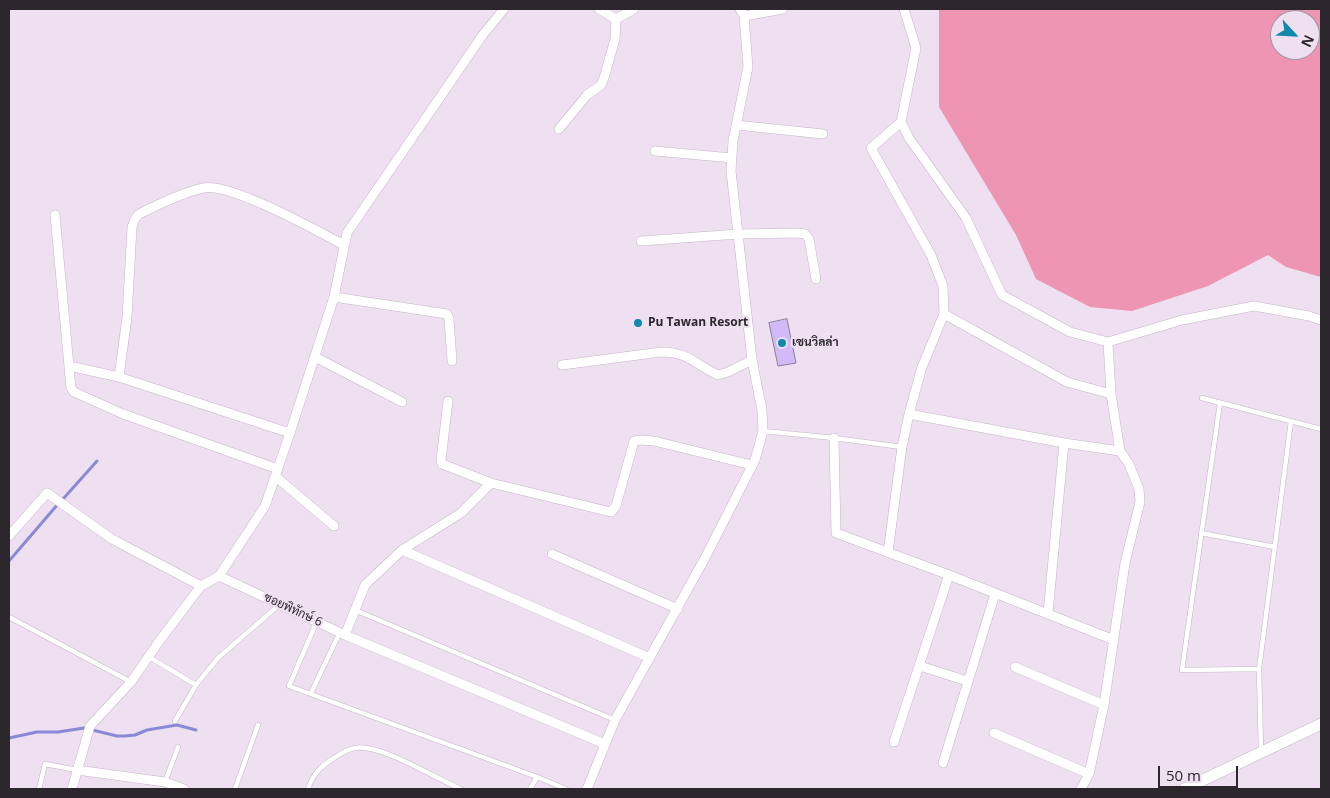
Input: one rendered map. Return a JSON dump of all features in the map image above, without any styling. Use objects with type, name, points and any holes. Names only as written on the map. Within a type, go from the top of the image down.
[{"type":"main road","points":[[1184,789],[1321,724]]},
{"type":"street","points":[[72,789],[88,732],[93,723],[132,682],[201,586],[219,576],[265,506],[334,298],[347,234],[482,36],[504,9]]},
{"type":"street","points":[[600,9],[616,19]]},
{"type":"street","points":[[616,19],[634,9]]},
{"type":"street","points":[[587,789],[615,720],[705,558],[752,465],[763,431],[762,410],[752,360],[731,171],[736,125],[748,67],[742,12],[783,9]]},
{"type":"street","points":[[888,552],[902,447],[909,414],[922,367],[944,314],[943,286],[931,255],[871,148],[901,122],[916,48],[904,9]]},
{"type":"street","points":[[559,129],[583,100],[601,85],[614,47],[616,19]]},
{"type":"street","points":[[901,122],[909,138],[966,218],[1002,295],[1070,332],[1108,342],[1182,320],[1254,306],[1321,320]]},
{"type":"street","points":[[736,125],[823,134]]},
{"type":"street","points":[[655,151],[732,158]]},
{"type":"street","points":[[119,377],[127,317],[132,227],[134,219],[139,214],[204,188],[216,188],[273,209],[344,245]]},
{"type":"street","points":[[54,215],[68,366],[71,388],[74,392],[123,414],[277,473],[334,526]]},
{"type":"street","points":[[641,241],[738,234],[805,234],[809,239],[816,279]]},
{"type":"street","points":[[334,298],[446,314],[450,318],[452,361]]},
{"type":"street","points":[[944,314],[1067,382],[1111,394]]},
{"type":"street","points":[[1081,789],[1089,774],[1104,705],[1125,563],[1140,502],[1136,480],[1129,464],[1120,451],[1111,394],[1108,342]]},
{"type":"street","points":[[562,365],[661,352],[675,352],[718,374],[728,372],[752,360]]},
{"type":"street","points":[[315,357],[402,402]]},
{"type":"street","points":[[68,366],[119,377],[290,433]]},
{"type":"street","points":[[448,402],[442,464],[491,483],[612,512],[616,506],[634,441],[654,441],[752,465]]},
{"type":"street","points":[[909,414],[1064,443],[1120,451]]},
{"type":"street","points":[[834,438],[836,533],[1114,640]]},
{"type":"street","points":[[1048,613],[1064,443]]},
{"type":"street","points":[[342,634],[355,610],[365,585],[402,550],[461,513],[491,483]]},
{"type":"street","points":[[9,536],[48,494],[112,539],[201,586]]},
{"type":"street","points":[[402,550],[650,658]]},
{"type":"street","points":[[552,554],[678,609]]},
{"type":"street","points":[[894,742],[949,575]]},
{"type":"street","name":"ซอยพิทักษ์ 6","points":[[219,576],[342,634],[605,744]]},
{"type":"street","points":[[944,763],[967,681],[995,594]]},
{"type":"street","points":[[920,666],[967,681]]},
{"type":"street","points":[[1015,667],[1104,705]]},
{"type":"street","points":[[994,732],[1089,774]]},
{"type":"street","points":[[77,770],[165,782],[184,789]]},
{"type":"lane","points":[[1202,398],[1321,429]]},
{"type":"lane","points":[[1220,403],[1182,670],[1258,669]]},
{"type":"lane","points":[[1261,752],[1258,669],[1291,421]]},
{"type":"lane","points":[[763,431],[902,447]]},
{"type":"lane","points":[[1202,532],[1275,547]]},
{"type":"lane","points":[[176,721],[196,685],[218,658],[280,604]]},
{"type":"lane","points":[[355,610],[615,720]]},
{"type":"lane","points":[[9,617],[132,682]]},
{"type":"lane","points":[[317,621],[289,686],[566,789]]},
{"type":"lane","points":[[311,694],[342,634]]},
{"type":"lane","points":[[149,656],[196,685]]},
{"type":"lane","points":[[235,789],[258,725]]},
{"type":"lane","points":[[165,782],[178,747]]},
{"type":"lane","points":[[308,789],[312,777],[324,764],[339,754],[354,748],[366,748],[382,753],[424,770],[447,784],[461,789]]},
{"type":"lane","points":[[40,789],[46,764],[77,770]]},
{"type":"lane","points":[[530,789],[537,777]]},
{"type":"shaded area","points":[[939,9],[1321,9],[1321,277],[1286,267],[1268,255],[1208,286],[1132,311],[1090,307],[1036,279],[1016,235],[939,107]]},
{"type":"building","name":"เซนวิลล่า","points":[[787,319],[796,363],[778,366],[769,323]]},
{"type":"waterway","points":[[63,499],[97,461]]},
{"type":"waterway","points":[[9,561],[58,504]]},
{"type":"waterway","points":[[9,738],[37,732],[58,732],[84,728],[117,736],[135,735],[147,730],[177,725],[196,730]]},
{"type":"place","name":"Pu Tawan Resort","points":[[638,323]]},
{"type":"place","name":"เซนวิลล่า","points":[[782,343]]}]
